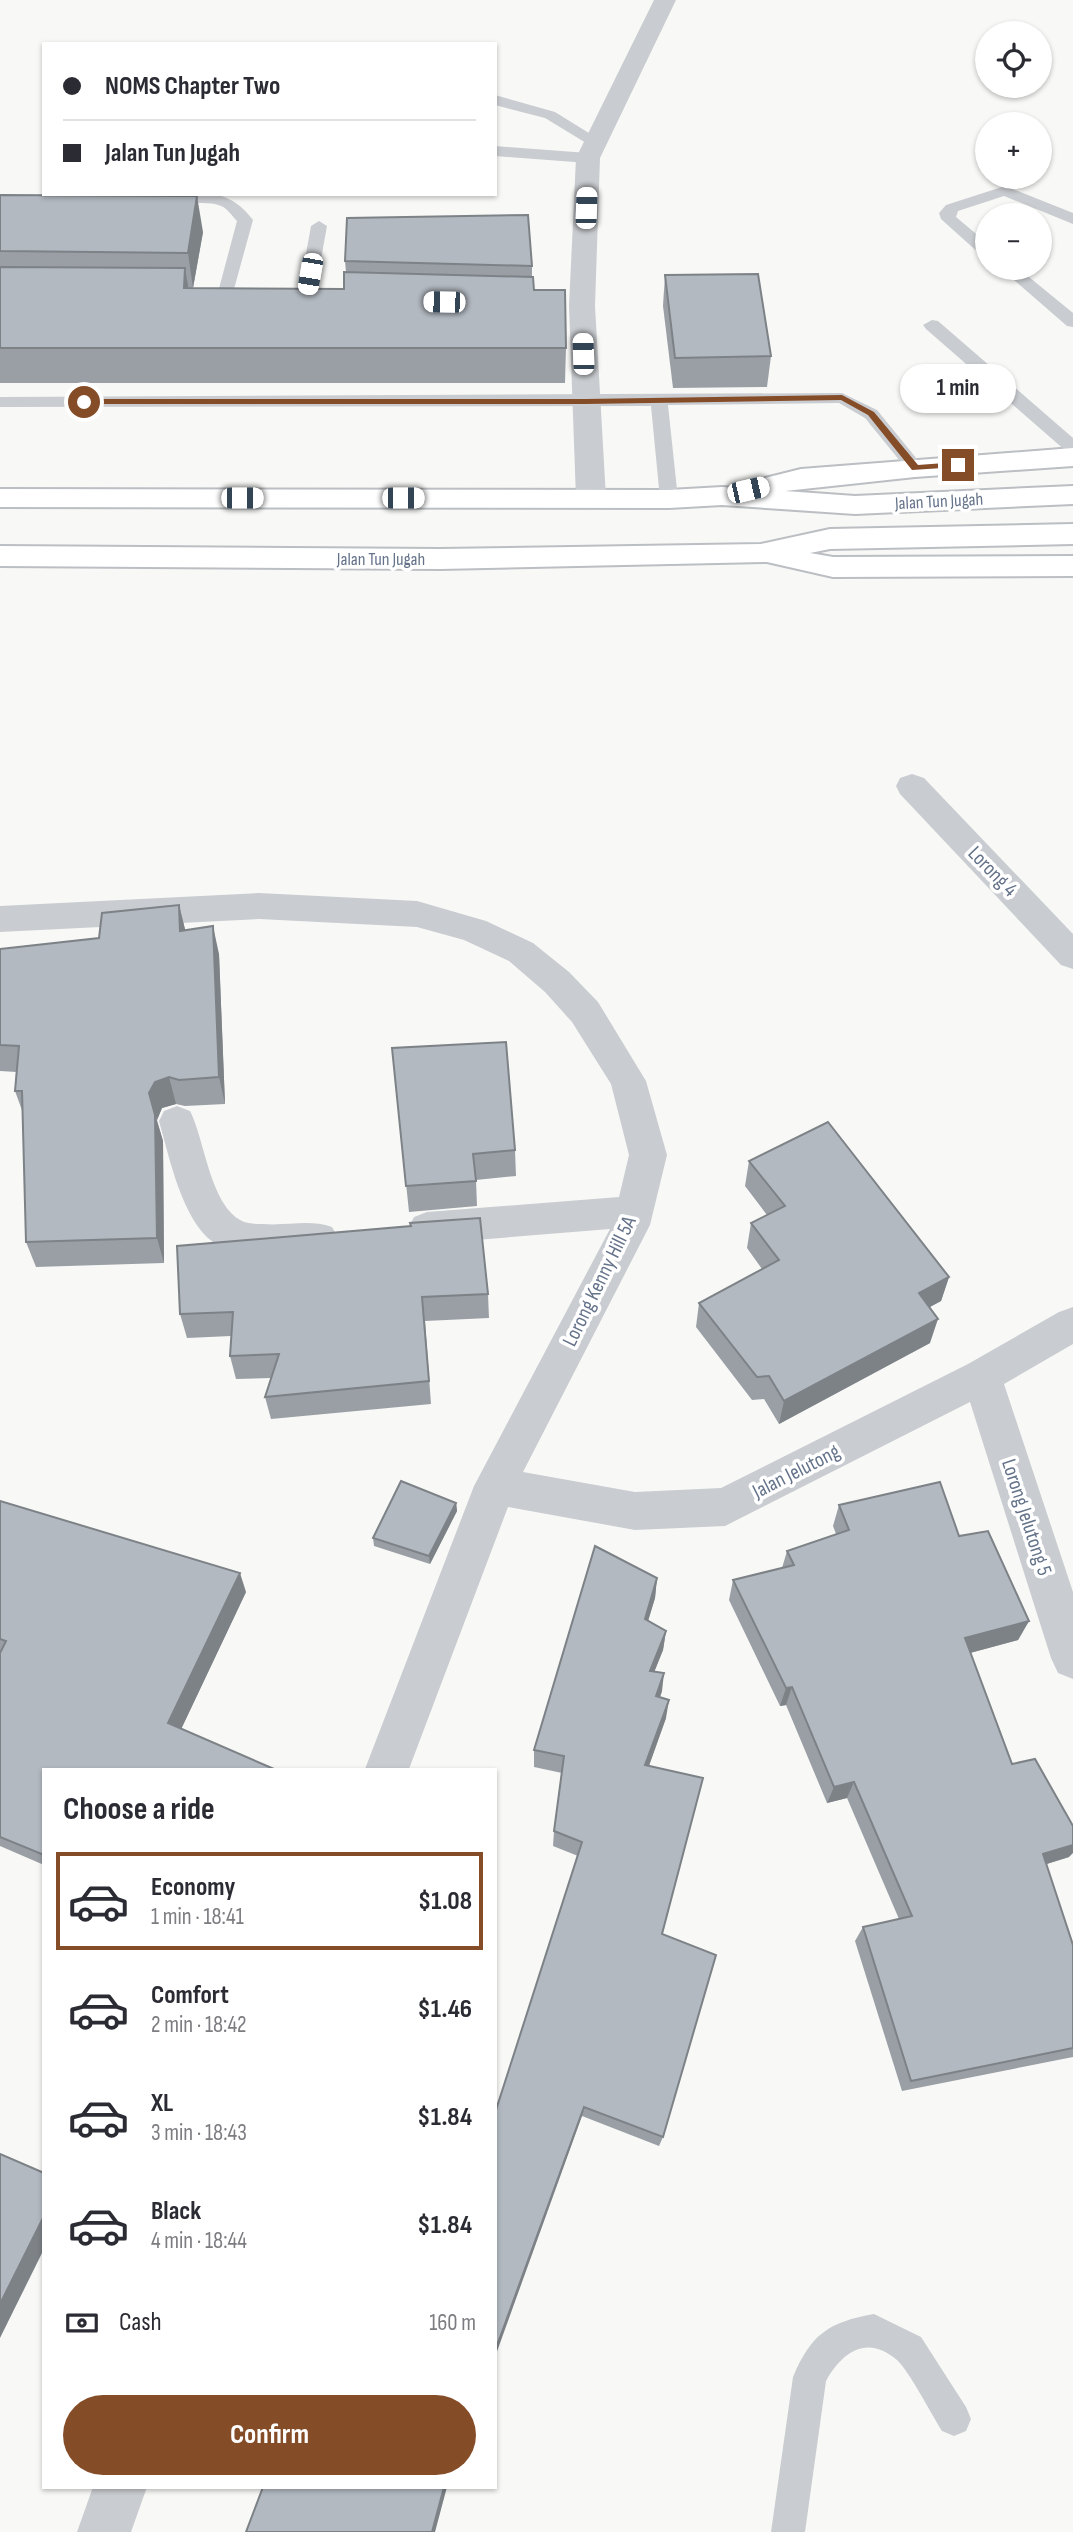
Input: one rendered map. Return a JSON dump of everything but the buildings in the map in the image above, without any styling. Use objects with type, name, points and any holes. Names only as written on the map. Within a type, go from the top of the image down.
[{"type":"highway","name":"Jalan Tun Jugah","points":[[722,496],[801,478],[1073,457]]},
{"type":"highway","name":"Jalan Tun Jugah","points":[[0,498],[670,499],[722,496],[855,505],[1073,495]]},
{"type":"highway","name":"Jalan Tun Jugah","points":[[761,554],[830,539],[1073,534]]},
{"type":"highway","name":"Jalan Tun Jugah","points":[[0,556],[440,559],[761,554],[833,567],[1073,566]]},
{"type":"street","points":[[591,498],[575,306],[593,151],[665,0]]},
{"type":"street","name":"Lorong 4","points":[[912,786],[1073,956]]},
{"type":"street","name":"Lorong Kenny Hill 5A","points":[[0,919],[259,906],[417,914],[474,930],[521,952],[557,982],[585,1012],[628,1081],[648,1155],[631,1225],[495,1486],[387,1768]]},
{"type":"street","points":[[177,1121],[203,1202],[227,1231],[253,1238],[303,1239],[635,1211]]},
{"type":"street","name":"Jalan Jelutong","points":[[495,1486],[635,1511],[725,1507],[982,1376],[1073,1324]]},
{"type":"street","name":"Lorong Jelutong 5","points":[[982,1376],[1073,1658]]},
{"type":"street","points":[[104,2532],[119,2489]]},
{"type":"lane","points":[[497,101],[550,115],[593,151]]},
{"type":"lane","points":[[497,151],[593,151]]},
{"type":"lane","points":[[975,241],[949,219],[947,213],[952,208],[1006,191],[1035,203]]},
{"type":"lane","points":[[146,198],[211,198],[229,204],[245,220],[225,296]]},
{"type":"lane","points":[[1052,210],[1073,219]]},
{"type":"lane","points":[[306,298],[319,226]]},
{"type":"lane","points":[[1022,280],[1073,322]]},
{"type":"lane","points":[[932,324],[1073,448]]},
{"type":"lane","points":[[0,402],[842,398],[871,414],[915,468]]},
{"type":"lane","points":[[660,400],[670,499]]},
{"type":"lane","points":[[788,2532],[810,2377],[824,2352],[846,2335],[874,2330],[909,2349],[954,2419]]},
{"type":"route","points":[[84,402],[842,398],[871,414],[915,468],[958,465]]}]
